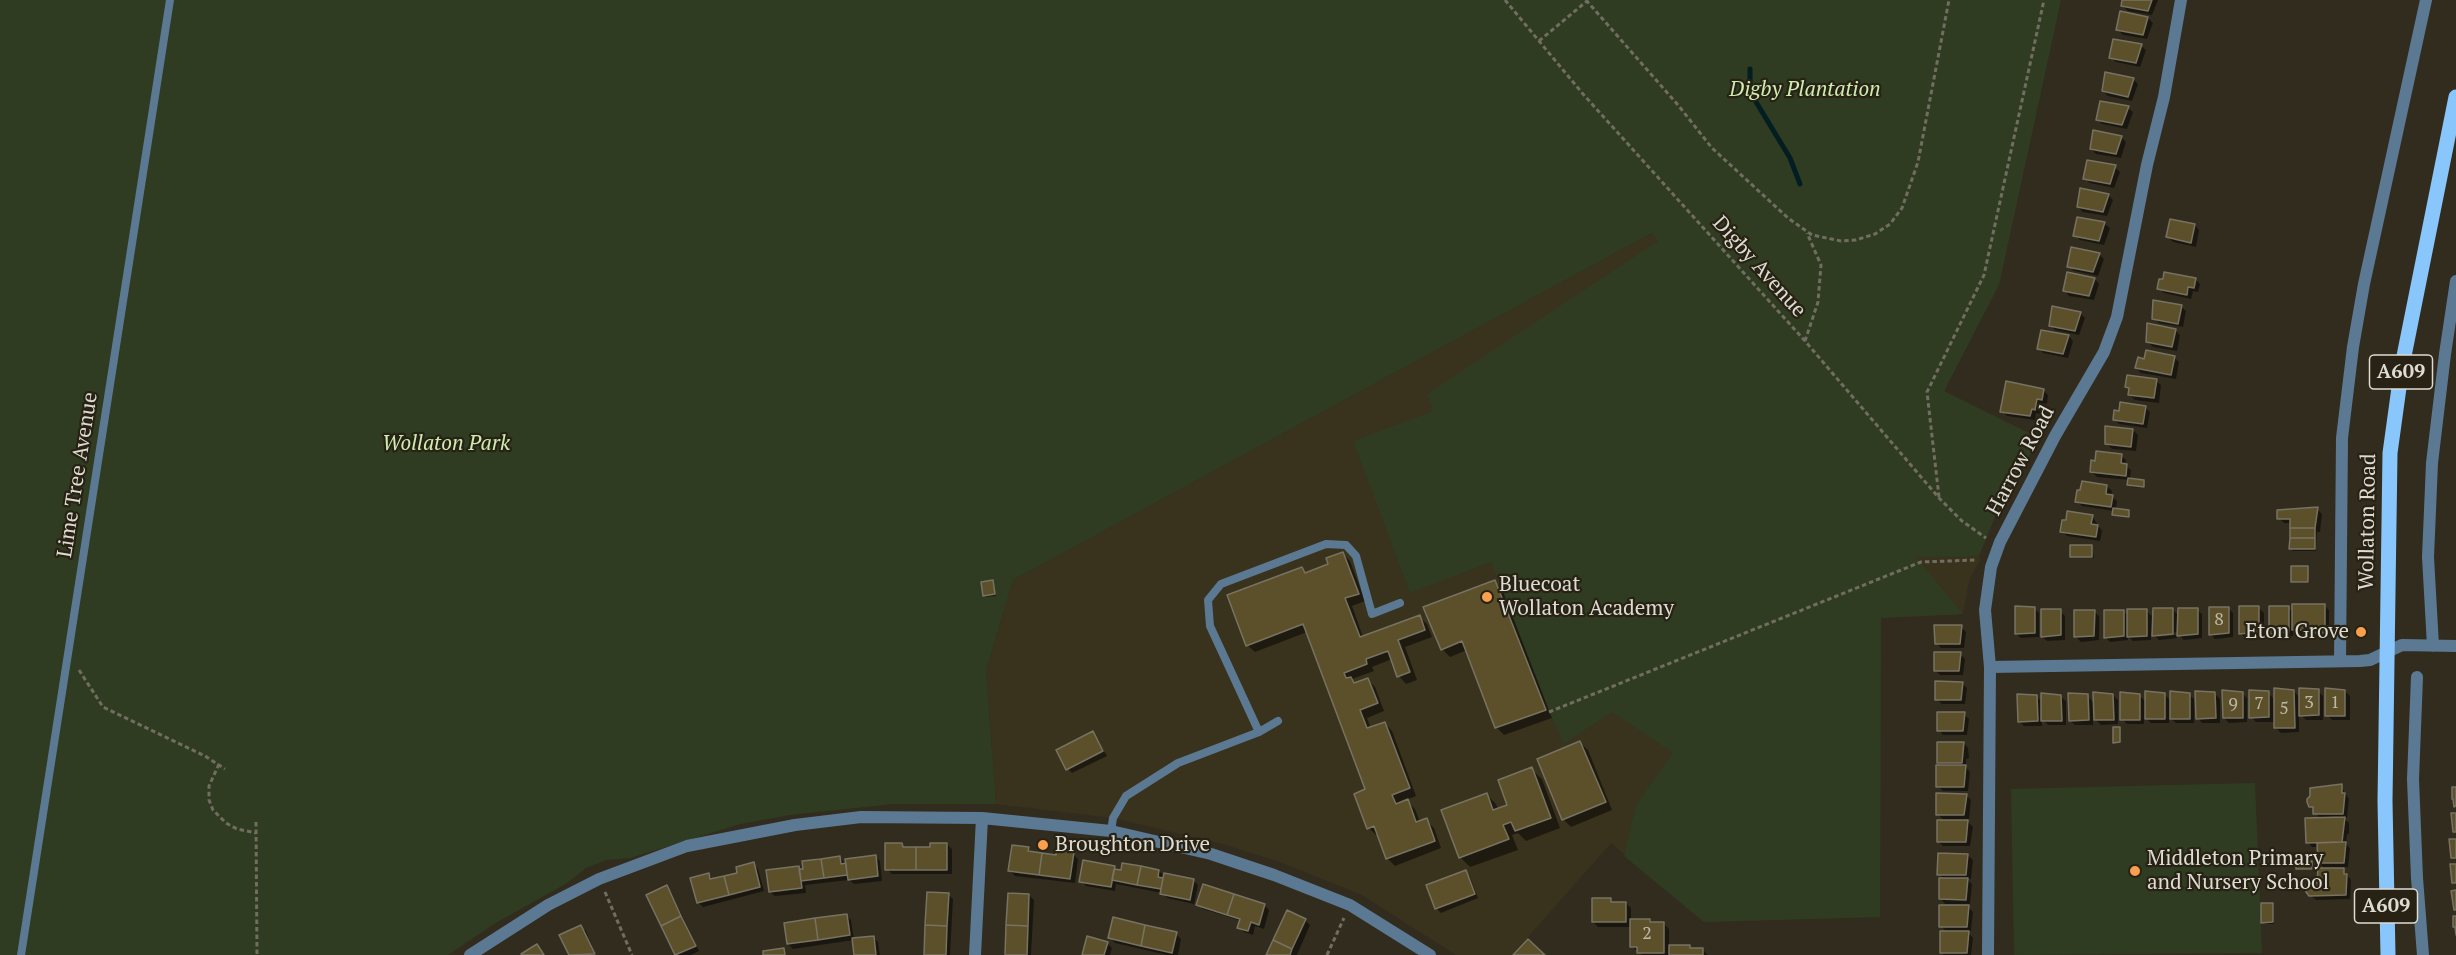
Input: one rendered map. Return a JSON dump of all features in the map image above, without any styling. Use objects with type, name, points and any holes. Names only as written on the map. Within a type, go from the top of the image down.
[{"type":"main road","name":"Wollaton Road","points":[[2388,955],[2385,856],[2390,453],[2406,342],[2456,97]]},
{"type":"street","name":"Harrow Road","points":[[1988,955],[1990,667],[1985,610],[1991,567],[2000,542],[2055,436],[2104,352],[2117,317],[2147,165],[2164,98],[2181,0]]},
{"type":"street","name":"Wollaton Road","points":[[2340,662],[2342,438],[2353,347],[2364,284],[2426,0]]},
{"type":"street","points":[[2433,646],[2428,557],[2432,463],[2456,281]]},
{"type":"street","points":[[1990,667],[2340,662],[2370,660],[2402,645],[2456,646]]},
{"type":"street","points":[[2417,677],[2413,795],[2423,955]]},
{"type":"street","points":[[470,955],[548,905],[600,879],[687,846],[795,825],[861,817],[982,818],[1111,831],[1211,854],[1274,875],[1350,905],[1430,955]]},
{"type":"street","points":[[975,955],[982,818]]},
{"type":"lane","name":"Lime Tree Avenue","points":[[21,955],[170,0]]},
{"type":"lane","points":[[1258,732],[1210,626],[1208,600],[1221,584],[1326,544],[1346,545],[1356,556],[1372,614],[1400,603]]},
{"type":"lane","points":[[1111,831],[1113,818],[1126,796],[1178,763],[1258,732],[1278,721]]},
{"type":"path","name":"Digby Avenue","points":[[1505,0],[1583,94],[1805,341],[1939,498],[1962,521],[1985,538],[2000,542]]},
{"type":"path","points":[[1539,40],[1587,0],[1712,148],[1788,218],[1812,235],[1841,241],[1856,240],[1875,234],[1890,224],[1902,208],[1924,133],[1949,0]]},
{"type":"path","points":[[1939,498],[1927,392],[1984,275],[2044,0]]},
{"type":"path","points":[[1805,341],[1818,302],[1821,265],[1806,231]]},
{"type":"path","points":[[1549,712],[1921,562],[1980,560],[1991,567]]},
{"type":"path","points":[[70,646],[85,682],[103,707],[225,769]]},
{"type":"path","points":[[219,764],[209,786],[209,800],[213,810],[226,823],[237,829],[256,833]]},
{"type":"path","points":[[256,822],[257,955]]},
{"type":"path","points":[[600,879],[632,955]]},
{"type":"path","points":[[1327,955],[1350,905]]},
{"type":"shaded area","name":"Bluecoat Wollaton Academy","points":[[1652,233],[1915,556],[1979,556],[1980,560],[1969,581],[1963,614],[1881,618],[1880,917],[1704,922],[1611,843],[1512,955],[1456,955],[1362,895],[1280,862],[1223,844],[1113,818],[996,804],[986,670],[1013,580]]},
{"type":"green space","name":"Wollaton Park","points":[[0,0],[2061,0],[1999,285],[1944,391],[2039,438],[1995,517],[1979,556],[1916,557],[1963,614],[1881,618],[1880,917],[1704,922],[1624,856],[1636,805],[1673,753],[1612,712],[1564,744],[1549,712],[1491,562],[1410,593],[1353,441],[1433,411],[1427,394],[1658,241],[1652,233],[1013,580],[986,670],[996,804],[893,804],[790,815],[740,824],[630,858],[606,860],[586,868],[567,883],[494,924],[448,955],[0,955]]},
{"type":"green space","name":"Middleton Primary and Nursery School","points":[[2255,783],[2262,953],[2014,955],[2011,789]]},
{"type":"building","points":[[2122,0],[2152,0],[2148,11],[2121,6]]},
{"type":"building","points":[[2120,11],[2148,17],[2143,35],[2116,30]]},
{"type":"building","points":[[2113,39],[2142,44],[2136,63],[2109,58]]},
{"type":"building","points":[[2105,72],[2134,78],[2128,97],[2102,91]]},
{"type":"building","points":[[2100,101],[2129,106],[2122,125],[2096,120]]},
{"type":"building","points":[[2093,130],[2122,136],[2116,154],[2090,149]]},
{"type":"building","points":[[2087,160],[2116,165],[2110,184],[2083,179]]},
{"type":"building","points":[[2080,188],[2109,194],[2103,212],[2077,207]]},
{"type":"building","points":[[2077,217],[2105,222],[2099,241],[2073,236]]},
{"type":"building","points":[[2170,219],[2195,224],[2191,243],[2166,237]]},
{"type":"building","points":[[2071,247],[2100,253],[2093,272],[2067,267]]},
{"type":"building","points":[[2067,272],[2095,278],[2089,296],[2063,291]]},
{"type":"building","points":[[2164,272],[2196,278],[2194,288],[2188,287],[2187,295],[2157,289],[2159,279],[2163,279]]},
{"type":"building","points":[[2153,300],[2182,305],[2178,324],[2152,319]]},
{"type":"building","points":[[2052,306],[2081,312],[2075,331],[2049,326]]},
{"type":"building","points":[[2147,323],[2176,329],[2172,347],[2146,342]]},
{"type":"building","points":[[2041,330],[2069,335],[2063,354],[2037,349]]},
{"type":"building","points":[[2146,350],[2175,356],[2171,375],[2135,368],[2138,357],[2144,359]]},
{"type":"building","points":[[2127,375],[2157,379],[2154,398],[2128,395],[2129,388],[2125,387]]},
{"type":"building","points":[[2006,381],[2044,389],[2042,400],[2037,399],[2035,410],[2032,409],[2030,416],[2000,412]]},
{"type":"building","points":[[2120,402],[2146,406],[2143,424],[2113,420],[2114,410],[2119,411]]},
{"type":"building","points":[[2105,426],[2133,429],[2131,447],[2105,444]]},
{"type":"building","points":[[2096,451],[2122,454],[2121,463],[2127,464],[2126,476],[2090,472],[2091,460],[2095,461]]},
{"type":"building","points":[[2128,478],[2144,480],[2144,487],[2127,485]]},
{"type":"building","points":[[2082,481],[2107,485],[2106,494],[2113,495],[2111,507],[2075,502],[2077,490],[2080,490]]},
{"type":"building","points":[[2318,507],[2315,528],[2290,528],[2290,519],[2277,519],[2277,510]]},
{"type":"building","points":[[2113,508],[2129,510],[2129,517],[2112,515]]},
{"type":"building","points":[[2067,511],[2093,515],[2091,524],[2098,525],[2096,537],[2060,532],[2062,520],[2066,520]]},
{"type":"building","points":[[2290,528],[2315,528],[2315,538],[2290,538]]},
{"type":"building","points":[[2290,538],[2315,538],[2315,549],[2289,549]]},
{"type":"building","points":[[2070,545],[2092,545],[2092,557],[2070,557]]},
{"type":"building","points":[[1343,552],[1359,594],[1345,598],[1360,637],[1420,615],[1425,630],[1398,640],[1410,672],[1397,677],[1388,651],[1366,659],[1367,664],[1344,673],[1346,678],[1351,677],[1354,683],[1368,678],[1378,703],[1360,710],[1367,728],[1385,722],[1410,788],[1392,795],[1396,804],[1408,799],[1416,822],[1427,818],[1435,841],[1386,859],[1374,826],[1367,829],[1354,794],[1365,789],[1303,624],[1246,646],[1227,595],[1302,567],[1305,573],[1328,564],[1326,558]]},
{"type":"building","points":[[2291,566],[2308,566],[2308,582],[2291,582]]},
{"type":"building","points":[[993,580],[995,594],[983,596],[981,582]]},
{"type":"building","points":[[1495,580],[1546,710],[1495,728],[1462,641],[1441,650],[1423,607]]},
{"type":"building","points":[[2292,604],[2325,604],[2325,633],[2314,633],[2314,630],[2292,630]]},
{"type":"building","points":[[2015,606],[2035,607],[2035,633],[2015,634]]},
{"type":"building","points":[[2239,606],[2259,606],[2259,632],[2239,634]]},
{"type":"building","points":[[2269,606],[2289,606],[2289,632],[2269,634]]},
{"type":"building","points":[[2209,607],[2229,607],[2229,633],[2209,635]]},
{"type":"building","points":[[2153,608],[2173,608],[2173,634],[2152,636]]},
{"type":"building","points":[[2178,608],[2198,608],[2198,634],[2177,636]]},
{"type":"building","points":[[2041,609],[2061,609],[2061,635],[2041,637]]},
{"type":"building","points":[[2127,609],[2147,609],[2147,636],[2127,637]]},
{"type":"building","points":[[2074,610],[2095,610],[2094,636],[2074,637]]},
{"type":"building","points":[[2104,610],[2124,610],[2124,636],[2104,638]]},
{"type":"building","points":[[1934,625],[1962,625],[1960,644],[1935,644]]},
{"type":"building","points":[[1934,652],[1961,652],[1959,671],[1934,671]]},
{"type":"building","points":[[1935,681],[1963,682],[1961,700],[1935,700]]},
{"type":"building","points":[[2274,688],[2294,690],[2295,728],[2274,728]]},
{"type":"building","points":[[2299,688],[2319,689],[2319,715],[2299,716]]},
{"type":"building","points":[[2325,688],[2345,690],[2345,716],[2325,716]]},
{"type":"building","points":[[2222,690],[2243,692],[2243,718],[2223,718]]},
{"type":"building","points":[[2249,690],[2269,691],[2269,717],[2249,718]]},
{"type":"building","points":[[2145,691],[2165,693],[2165,719],[2145,719]]},
{"type":"building","points":[[2170,691],[2190,693],[2190,719],[2170,719]]},
{"type":"building","points":[[2195,691],[2215,692],[2216,718],[2196,719]]},
{"type":"building","points":[[2093,692],[2113,694],[2114,720],[2094,720]]},
{"type":"building","points":[[2120,692],[2140,694],[2140,720],[2120,720]]},
{"type":"building","points":[[2041,693],[2061,695],[2062,721],[2041,721]]},
{"type":"building","points":[[2068,693],[2088,694],[2089,720],[2069,721]]},
{"type":"building","points":[[2017,694],[2037,695],[2038,721],[2018,722]]},
{"type":"building","points":[[1937,712],[1965,712],[1963,731],[1937,731]]},
{"type":"building","points":[[2113,727],[2120,727],[2120,742],[2113,743]]},
{"type":"building","points":[[1093,731],[1103,751],[1066,770],[1056,750]]},
{"type":"building","points":[[1580,741],[1606,802],[1562,820],[1537,759]]},
{"type":"building","points":[[1937,742],[1964,742],[1962,763],[1937,763]]},
{"type":"building","points":[[1936,765],[1966,765],[1964,787],[1936,787]]},
{"type":"building","points":[[1532,767],[1551,818],[1515,831],[1511,822],[1503,825],[1509,839],[1459,858],[1441,810],[1487,793],[1493,810],[1507,805],[1498,780]]},
{"type":"building","points":[[2342,784],[2342,793],[2345,793],[2343,814],[2313,814],[2313,807],[2309,807],[2307,802],[2310,788]]},
{"type":"building","points":[[2452,787],[2456,787],[2456,806],[2454,807],[2452,799]]},
{"type":"building","points":[[1936,793],[1967,794],[1964,815],[1936,815]]},
{"type":"building","points":[[2451,813],[2456,813],[2456,832],[2453,832]]},
{"type":"building","points":[[2345,817],[2342,842],[2306,843],[2305,818]]},
{"type":"building","points":[[1937,820],[1968,820],[1966,842],[1937,842]]},
{"type":"building","points":[[2449,839],[2456,839],[2456,858],[2451,858]]},
{"type":"building","points":[[2346,842],[2344,863],[2318,863],[2317,843]]},
{"type":"building","points":[[885,843],[902,843],[903,847],[916,847],[916,870],[885,870]]},
{"type":"building","points":[[930,843],[947,843],[947,870],[916,870],[916,847],[930,847]]},
{"type":"building","points":[[1012,845],[1029,847],[1028,851],[1042,853],[1039,875],[1008,871]]},
{"type":"building","points":[[1056,850],[1074,852],[1070,879],[1039,875],[1042,853],[1056,855]]},
{"type":"building","points":[[1938,853],[1968,854],[1966,875],[1937,875]]},
{"type":"building","points":[[876,855],[878,876],[848,880],[845,859]]},
{"type":"building","points":[[840,856],[841,864],[846,863],[847,875],[824,878],[821,859]]},
{"type":"building","points":[[821,859],[824,878],[801,881],[799,869],[803,869],[802,861]]},
{"type":"building","points":[[1083,860],[1115,866],[1111,887],[1079,882]]},
{"type":"building","points":[[2312,861],[2312,869],[2296,869],[2296,862]]},
{"type":"building","points":[[754,862],[760,887],[729,895],[724,876],[737,873],[736,867]]},
{"type":"building","points":[[1122,863],[1141,866],[1137,885],[1112,880],[1114,869],[1121,870]]},
{"type":"building","points":[[2450,864],[2456,864],[2456,883],[2452,883]]},
{"type":"building","points":[[799,866],[802,888],[769,892],[766,870]]},
{"type":"building","points":[[1141,866],[1159,870],[1158,877],[1163,878],[1161,889],[1137,885]]},
{"type":"building","points":[[2318,868],[2344,868],[2344,874],[2347,874],[2346,895],[2309,896],[2305,887],[2309,883],[2317,883]]},
{"type":"building","points":[[1466,870],[1475,894],[1435,909],[1426,885]]},
{"type":"building","points":[[709,873],[710,879],[724,876],[729,895],[697,903],[690,878]]},
{"type":"building","points":[[1164,873],[1194,879],[1190,900],[1160,894]]},
{"type":"building","points":[[1939,878],[1968,878],[1966,900],[1939,899]]},
{"type":"building","points":[[1203,884],[1234,894],[1227,915],[1196,905]]},
{"type":"building","points":[[667,885],[681,916],[661,926],[646,895]]},
{"type":"building","points":[[2456,890],[2456,910],[2454,910],[2451,891]]},
{"type":"building","points":[[927,892],[949,893],[947,926],[925,925]]},
{"type":"building","points":[[1008,893],[1029,894],[1028,926],[1006,925]]},
{"type":"building","points":[[1234,894],[1265,904],[1259,925],[1251,922],[1248,931],[1237,928],[1240,919],[1227,915]]},
{"type":"building","points":[[1592,898],[1611,898],[1611,902],[1626,902],[1626,922],[1592,922]]},
{"type":"building","points":[[2261,903],[2273,903],[2273,922],[2261,923]]},
{"type":"building","points":[[1939,905],[1969,905],[1967,927],[1939,927]]},
{"type":"building","points":[[1287,910],[1306,919],[1292,949],[1273,940]]},
{"type":"building","points":[[847,914],[850,935],[818,940],[815,918]]},
{"type":"building","points":[[681,916],[696,946],[675,955],[661,926]]},
{"type":"building","points":[[2453,916],[2456,916],[2456,935],[2455,927],[2453,927]]},
{"type":"building","points":[[1113,917],[1145,925],[1141,946],[1108,938]]},
{"type":"building","points":[[815,918],[818,940],[787,944],[784,923]]},
{"type":"building","points":[[1630,919],[1664,922],[1664,953],[1637,953],[1637,947],[1630,947]]},
{"type":"building","points":[[581,925],[595,954],[569,955],[559,935]]},
{"type":"building","points":[[925,925],[947,926],[946,955],[924,955]]},
{"type":"building","points":[[1006,925],[1028,926],[1027,955],[1005,955]]},
{"type":"building","points":[[1145,925],[1177,932],[1172,953],[1141,946]]},
{"type":"building","points":[[1940,931],[1969,931],[1967,953],[1940,953]]},
{"type":"building","points":[[874,936],[876,955],[854,955],[852,938]]},
{"type":"building","points":[[1087,936],[1108,942],[1104,955],[1082,955]]},
{"type":"building","points":[[1528,939],[1545,955],[1513,955]]},
{"type":"building","points":[[1273,940],[1292,949],[1290,955],[1266,955]]},
{"type":"building","points":[[537,944],[544,955],[521,954]]},
{"type":"building","points":[[1669,945],[1690,945],[1690,948],[1703,948],[1703,955],[1669,955]]},
{"type":"building","points":[[784,948],[785,955],[763,955],[763,951]]},
{"type":"waterway","points":[[1750,69],[1750,92],[1790,158],[1800,184]]},
{"type":"place","name":"Bluecoat Wollaton Academy","points":[[1487,597]]},
{"type":"place","name":"Eton Grove","points":[[2361,632]]},
{"type":"place","name":"Broughton Drive","points":[[1043,845]]},
{"type":"place","name":"Middleton Primary and Nursery School","points":[[2135,871]]},
{"type":"park label","name":"Digby Plantation","points":[[1805,90]]}]
